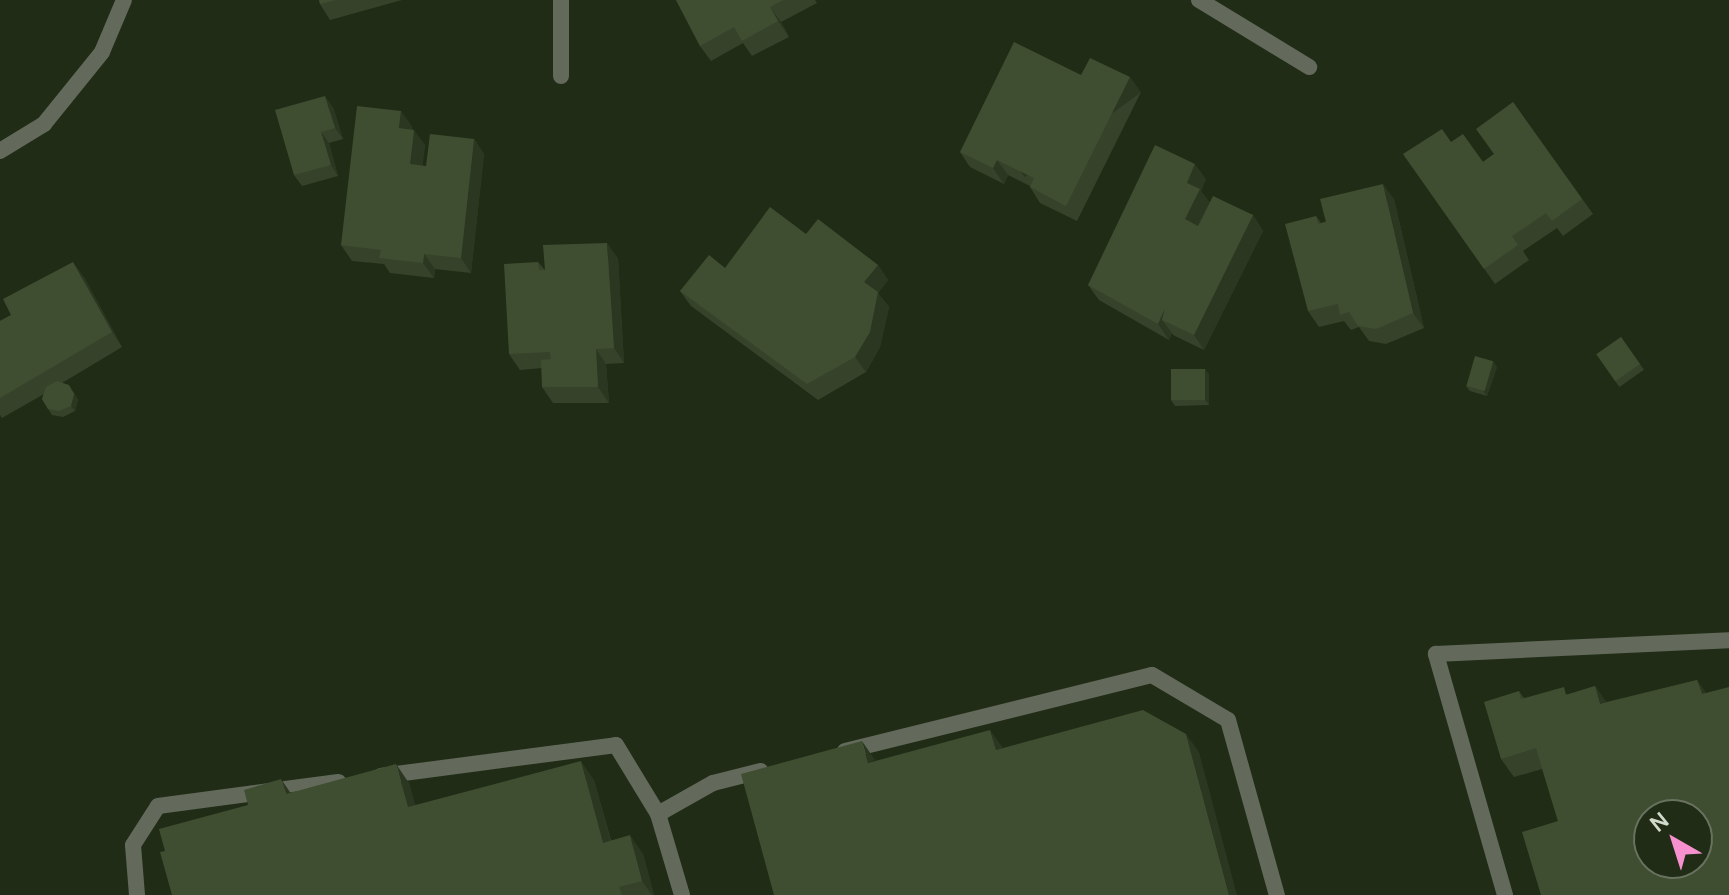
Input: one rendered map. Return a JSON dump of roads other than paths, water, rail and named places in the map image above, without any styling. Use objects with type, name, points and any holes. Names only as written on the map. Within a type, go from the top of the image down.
[{"type":"street","points":[[0,151],[44,124],[102,52],[124,0]]},
{"type":"street","points":[[561,0],[561,76]]},
{"type":"street","points":[[1199,0],[1309,67]]},
{"type":"street","points":[[1505,895],[1436,654],[1729,640]]},
{"type":"street","points":[[819,757],[1152,675],[1228,720],[1277,895]]},
{"type":"street","points":[[137,895],[133,845],[158,806],[616,745],[658,814],[682,895]]},
{"type":"street","points":[[658,814],[713,783],[774,768]]}]
